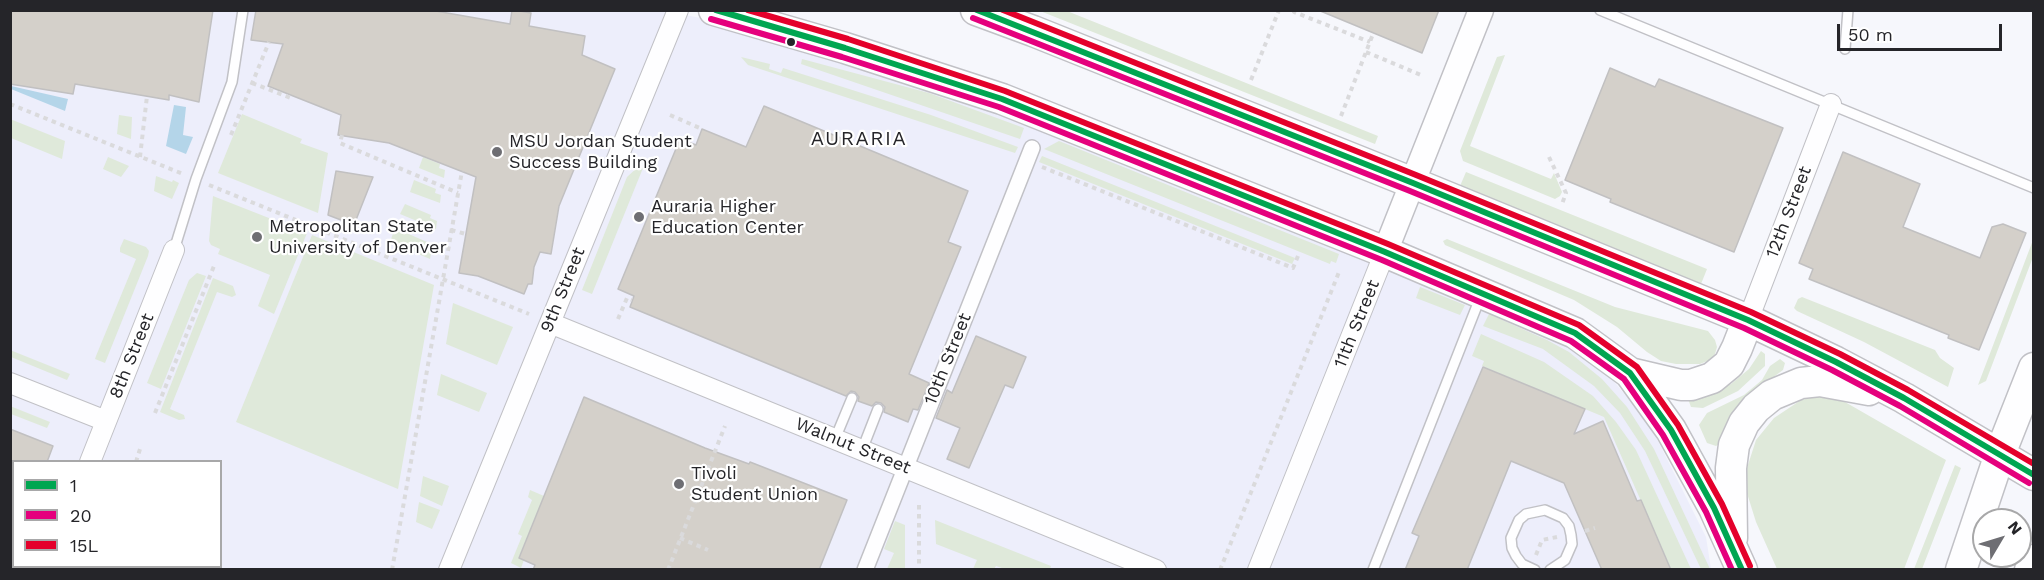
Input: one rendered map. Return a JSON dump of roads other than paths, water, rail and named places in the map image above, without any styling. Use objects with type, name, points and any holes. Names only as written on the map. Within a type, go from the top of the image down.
[{"type":"main road","points":[[714,10],[845,48],[1002,99],[1385,252],[1575,333],[1630,374],[1671,430],[1737,558]]},
{"type":"main road","points":[[976,10],[1413,183],[1748,320],[1904,398],[2034,475]]},
{"type":"main road","points":[[1630,374],[1681,385],[1691,385],[1712,378],[1728,364],[1748,320]]},
{"type":"main road","points":[[1961,570],[2000,454],[2034,368]]},
{"type":"main road","points":[[1737,558],[1731,468],[1734,445],[1744,423],[1756,408],[1772,395],[1786,388],[1801,383],[1820,381],[1839,383],[1904,398]]},
{"type":"main road","points":[[2030,570],[2034,560]]},
{"type":"street","name":"9th Street","points":[[449,570],[678,10]]},
{"type":"street","name":"11th Street","points":[[1258,570],[1481,10]]},
{"type":"street","name":"12th Street","points":[[1748,320],[1831,104]]},
{"type":"street","name":"10th Street","points":[[865,570],[1030,154]]},
{"type":"street","name":"8th Street","points":[[91,460],[174,249]]},
{"type":"street","name":"Walnut Street","points":[[550,323],[1156,570]]},
{"type":"street","points":[[10,383],[106,421]]},
{"type":"lane","points":[[174,249],[196,179],[232,82],[243,10]]},
{"type":"lane","points":[[1600,10],[2034,188]]},
{"type":"lane","points":[[1845,49],[1848,10]]},
{"type":"lane","points":[[1373,570],[1482,293]]},
{"type":"lane","points":[[835,439],[852,398]]},
{"type":"lane","points":[[862,450],[878,409]]},
{"type":"lane","points":[[1535,570],[1522,564],[1516,556],[1511,538],[1519,520],[1526,514],[1545,510],[1554,513],[1569,526],[1572,544],[1565,560],[1556,568]]},
{"type":"water","points":[[11,86],[68,99],[65,111],[11,89]]},
{"type":"water","points":[[174,105],[186,107],[183,135],[193,137],[186,154],[166,146]]},
{"type":"place","name":"MSU Jordan Student Success Building","points":[[497,152]]},
{"type":"place","name":"Auraria Higher Education Center","points":[[639,217]]},
{"type":"place","name":"Metropolitan State University of Denver","points":[[257,237]]},
{"type":"place","name":"Tivoli Student Union","points":[[679,484]]},
{"type":"district","name":"AURARIA","points":[[859,139]]}]
